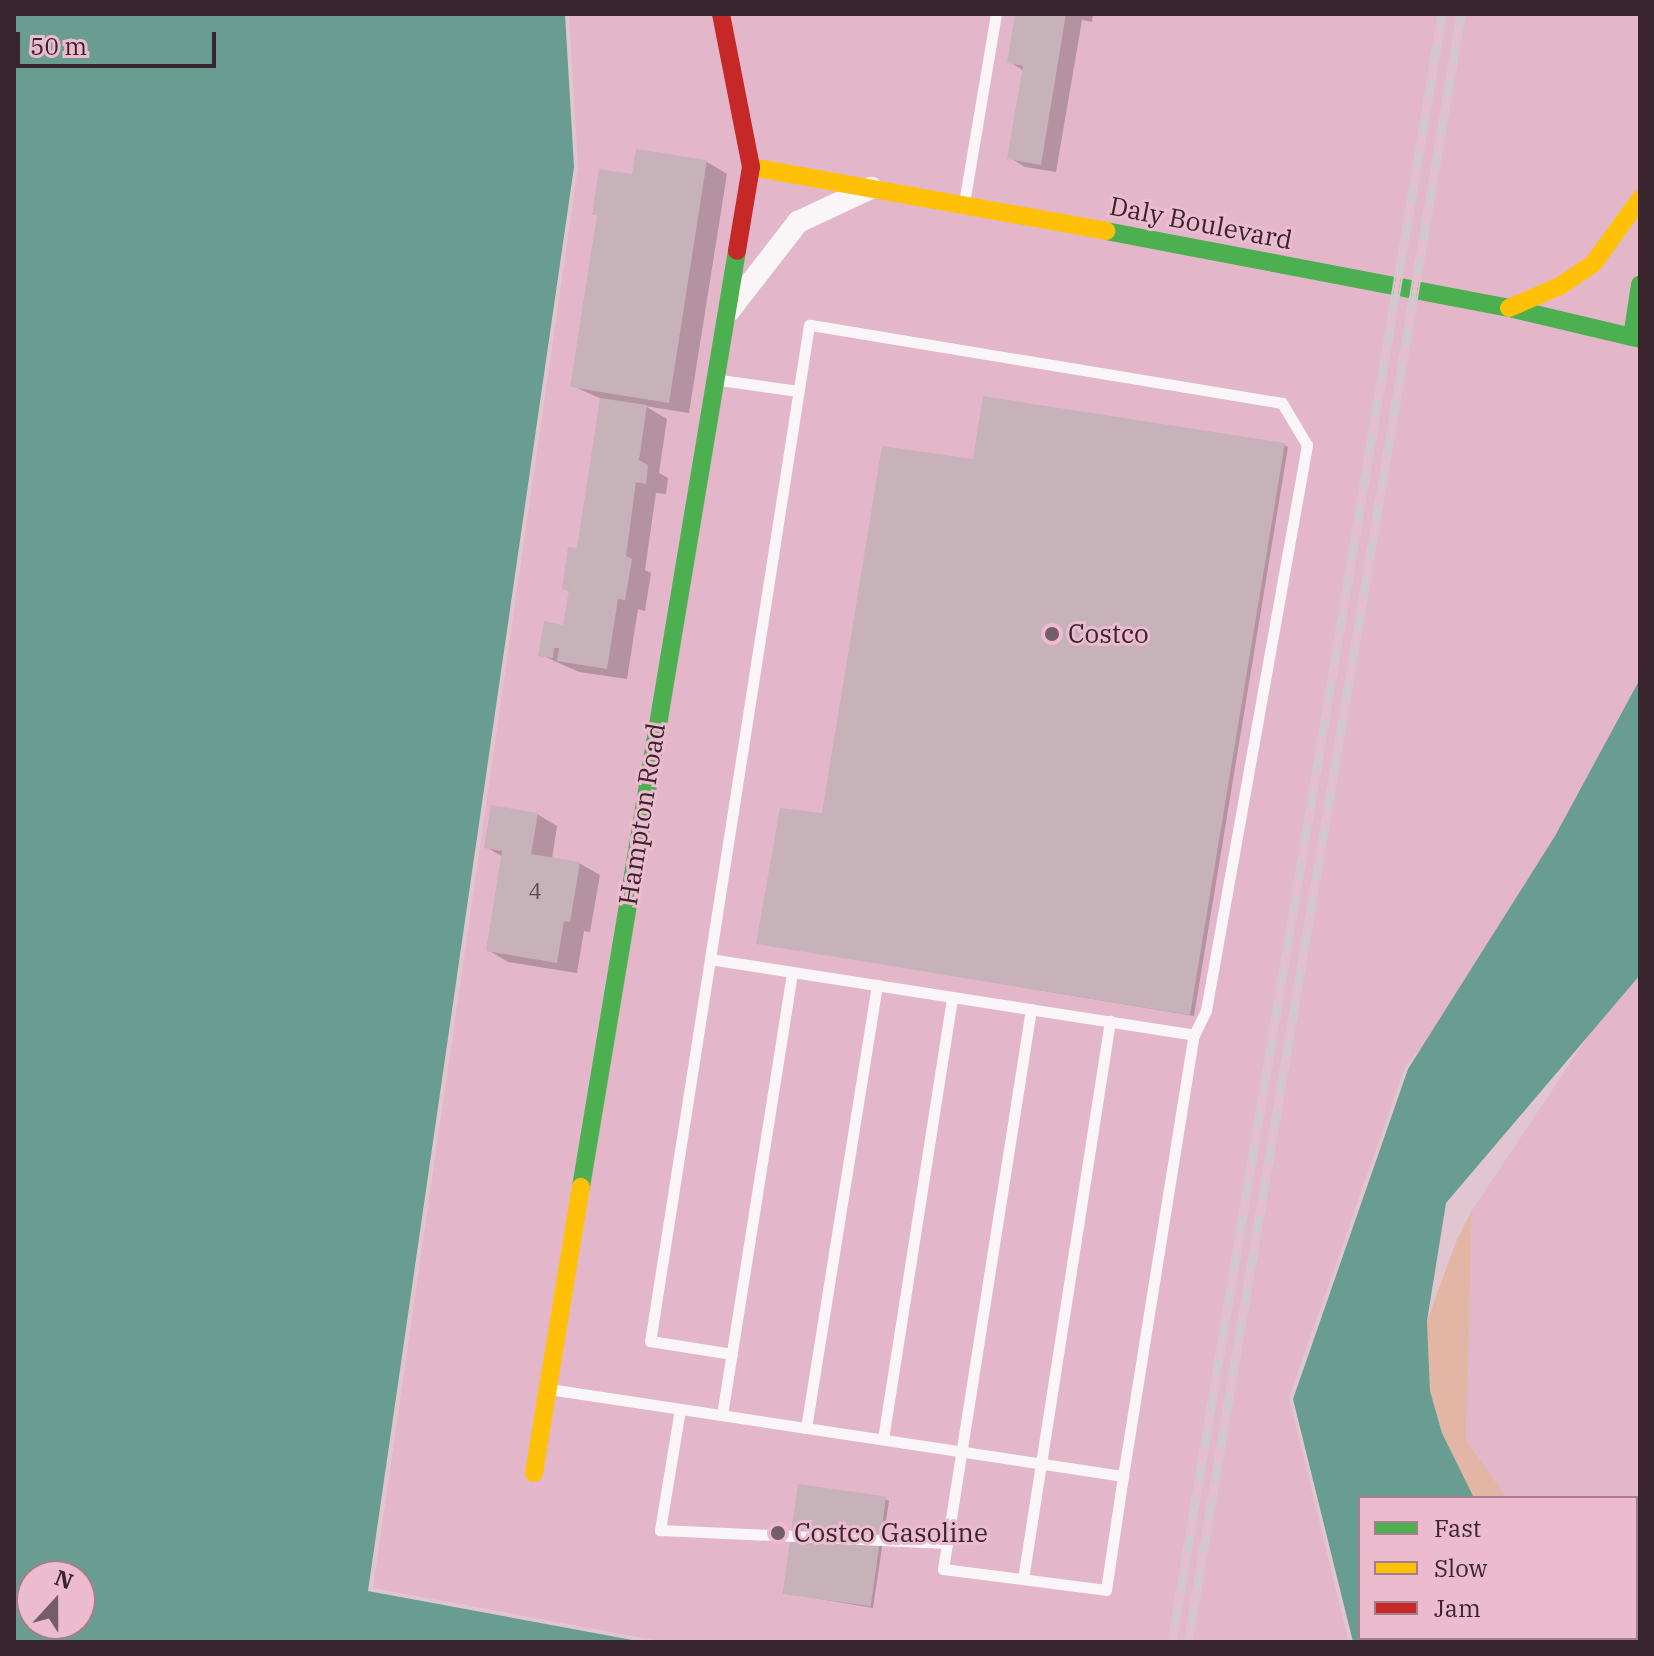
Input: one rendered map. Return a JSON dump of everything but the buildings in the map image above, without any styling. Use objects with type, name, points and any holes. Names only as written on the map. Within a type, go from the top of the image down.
[{"type":"street","name":"Hampton Road","points":[[534,1473],[751,167],[721,14]]},
{"type":"street","name":"Daly Boulevard","points":[[751,167],[964,204],[1509,308],[1636,338]]},
{"type":"street","name":"Hampton Road","points":[[724,319],[798,222],[872,188]]},
{"type":"street","points":[[1509,308],[1560,286],[1593,264],[1613,241],[1640,199]]},
{"type":"street","points":[[1636,338],[1640,285]]},
{"type":"lane","points":[[964,204],[996,14]]},
{"type":"lane","points":[[732,1354],[650,1341],[809,325],[1282,403],[1307,445],[1206,1010],[1194,1035],[1106,1590],[943,1569],[1031,1009]]},
{"type":"lane","points":[[714,379],[798,391]]},
{"type":"lane","points":[[710,959],[1194,1035]]},
{"type":"lane","points":[[722,1415],[792,972]]},
{"type":"lane","points":[[806,1428],[877,985]]},
{"type":"lane","points":[[883,1439],[952,997]]},
{"type":"lane","points":[[1023,1579],[1110,1021]]},
{"type":"lane","points":[[548,1389],[1123,1476]]},
{"type":"lane","points":[[680,1409],[660,1530],[947,1543]]},
{"type":"shaded area","points":[[14,14],[565,14],[574,167],[368,1591],[643,1642],[14,1642]]},
{"type":"shaded area","points":[[569,14],[1640,14],[1640,711],[1585,850],[1405,1067],[1289,1398],[1349,1642],[665,1642],[373,1588],[578,167]]},
{"type":"shaded area","points":[[1640,679],[1640,975],[1446,1203],[1427,1321],[1430,1391],[1442,1433],[1473,1496],[1358,1496],[1358,1640],[1537,1642],[1353,1642],[1293,1399],[1408,1069],[1555,836]]},
{"type":"shaded area","points":[[1640,975],[1640,1642],[1606,1640],[1638,1640],[1638,1496],[1506,1496],[1466,1440],[1472,1210],[1589,1035]]},
{"type":"shaded area","points":[[1472,1210],[1466,1440],[1506,1496],[1471,1494],[1442,1433],[1430,1391],[1427,1321],[1456,1242]]},
{"type":"railway","points":[[1172,1642],[1442,14]]},
{"type":"railway","points":[[1188,1642],[1461,14]]},
{"type":"traffic: fast","points":[[1106,231],[1509,308],[1640,339]]},
{"type":"traffic: fast","points":[[581,1187],[737,251]]},
{"type":"traffic: fast","points":[[1632,337],[1640,285]]},
{"type":"traffic: slow","points":[[751,167],[1106,231]]},
{"type":"traffic: slow","points":[[1509,308],[1560,286],[1593,264],[1640,199]]},
{"type":"traffic: slow","points":[[534,1473],[581,1187]]},
{"type":"traffic: jam","points":[[721,14],[751,167],[737,251]]},
{"type":"place","name":"Costco","points":[[1052,634]]},
{"type":"place","name":"Costco Gasoline","points":[[778,1533]]}]
